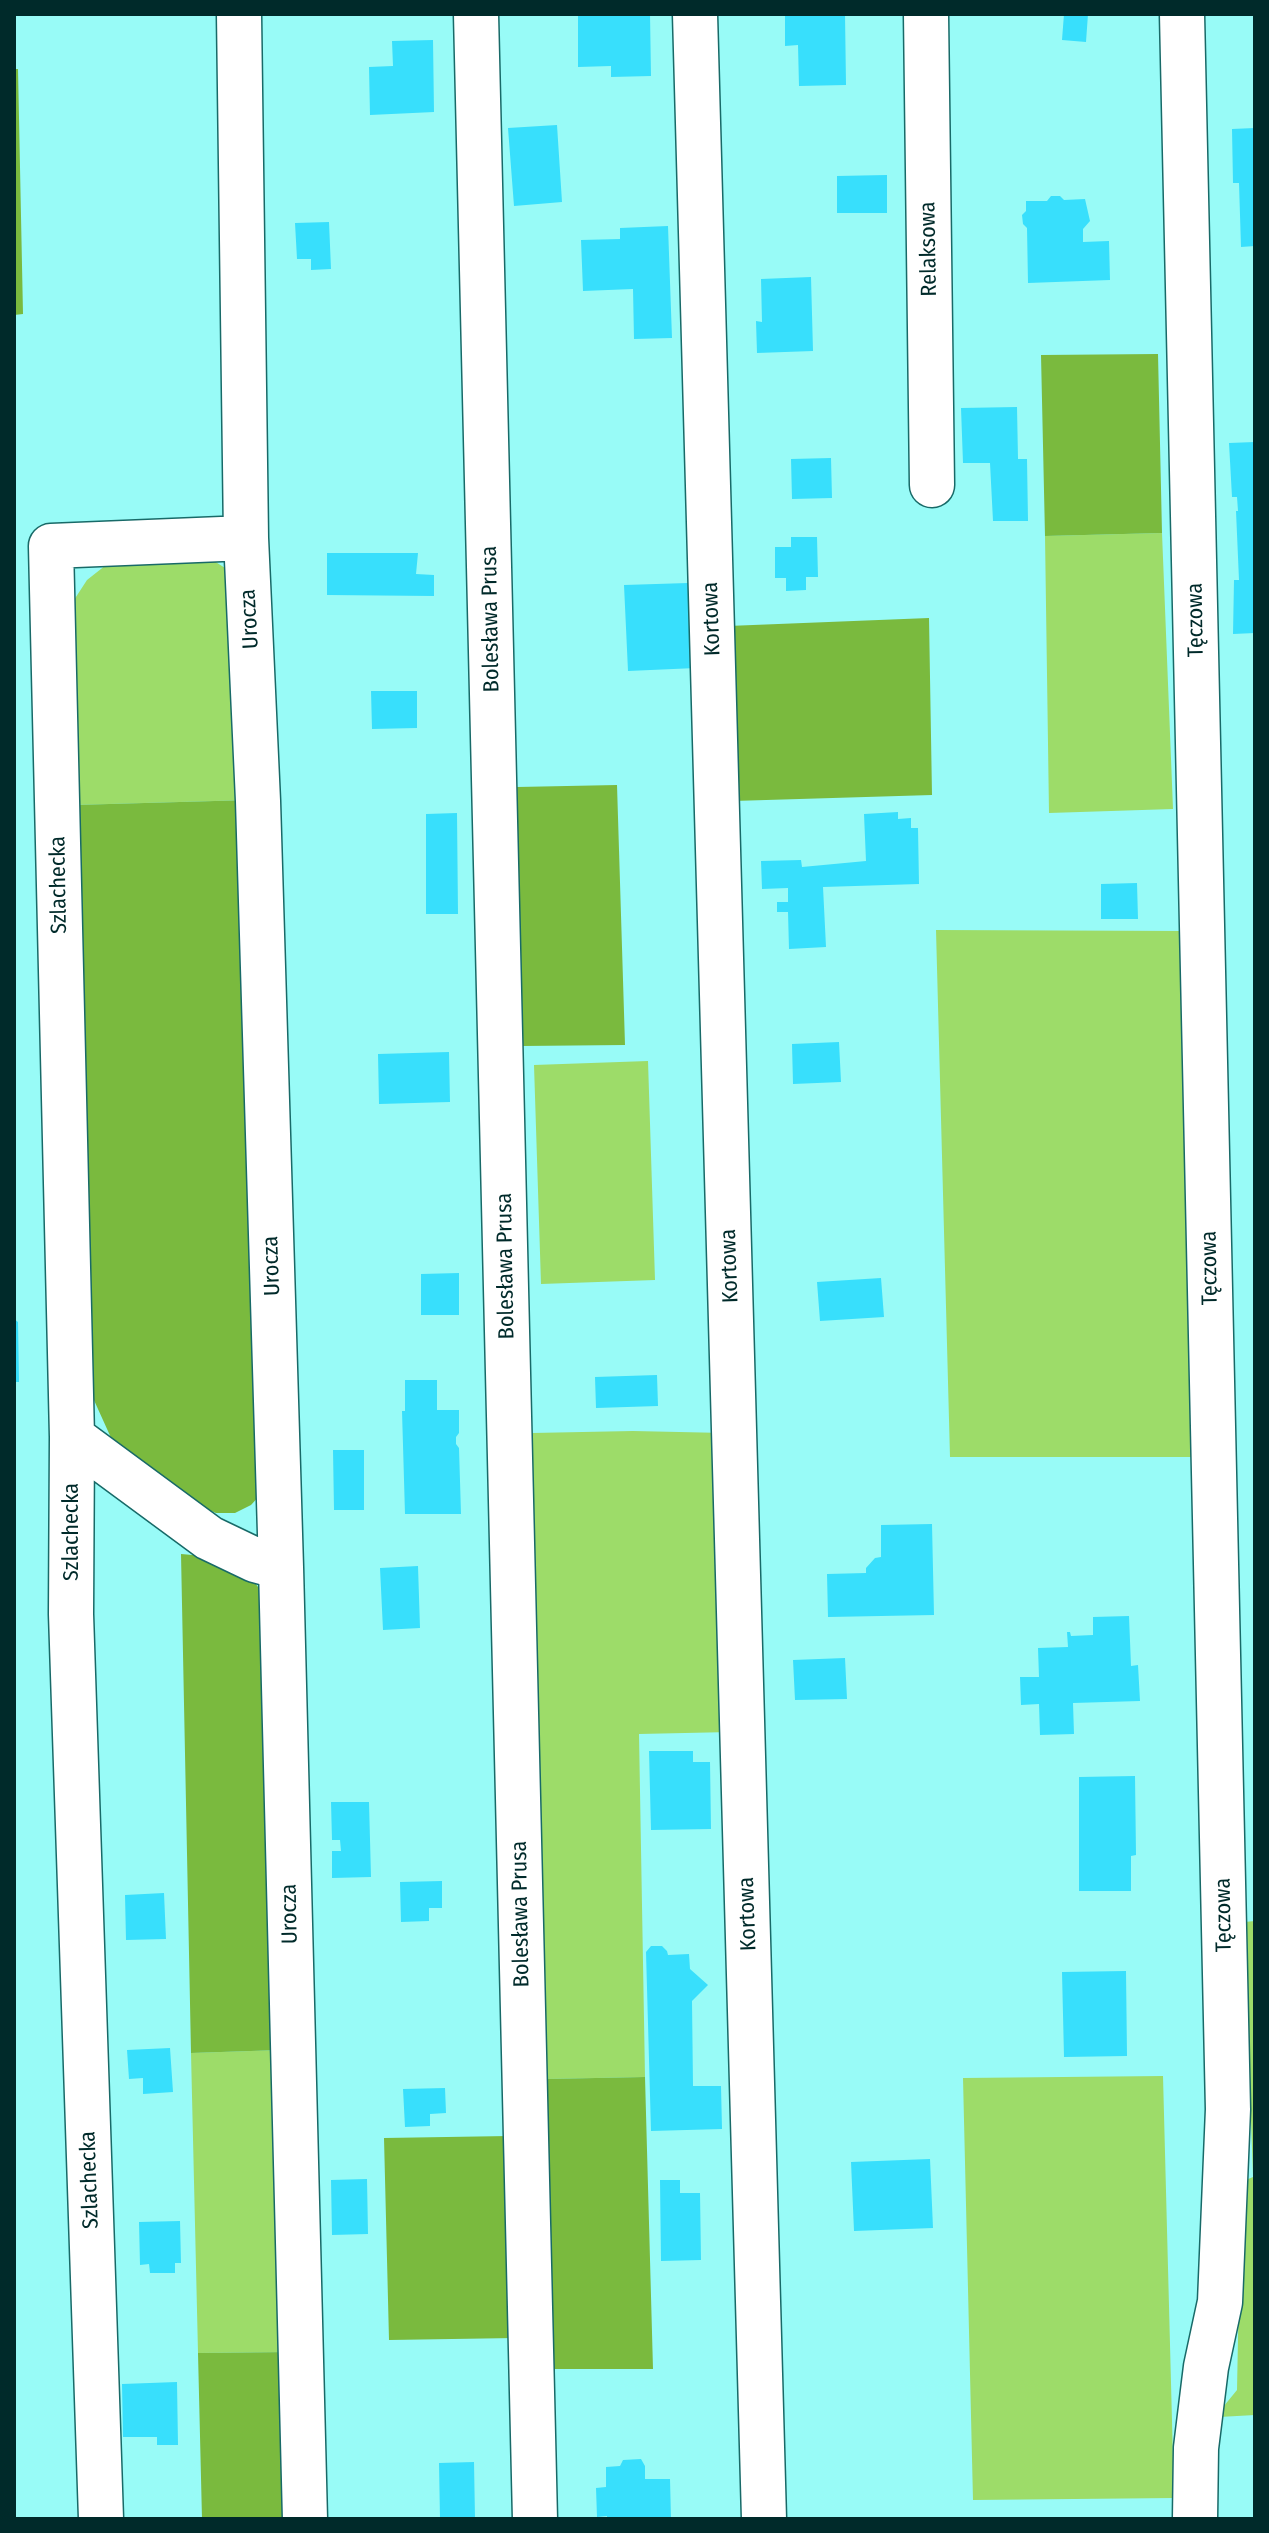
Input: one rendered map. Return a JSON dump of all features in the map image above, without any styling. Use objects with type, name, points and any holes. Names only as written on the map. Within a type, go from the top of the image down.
[{"type":"street","name":"Urocza","points":[[239,14],[246,538],[258,801],[281,1567],[305,2519]]},
{"type":"street","name":"Bolesława Prusa","points":[[476,14],[535,2519]]},
{"type":"street","name":"Kortowa","points":[[695,14],[764,2519]]},
{"type":"street","name":"Relaksowa","points":[[926,14],[932,485]]},
{"type":"street","name":"Tęczowa","points":[[1182,14],[1228,2109],[1220,2302],[1206,2367],[1196,2448],[1195,2519]]},
{"type":"street","name":"Szlachecka","points":[[101,2519],[72,1630],[72,1437],[51,546],[246,538]]},
{"type":"street","points":[[72,1437],[209,1538],[255,1560],[281,1567]]},
{"type":"green space","points":[[14,69],[18,69],[23,314],[14,315]]},
{"type":"green space","points":[[1158,354],[1162,533],[1045,536],[1041,355]]},
{"type":"green space","points":[[1162,533],[1173,809],[1049,813],[1045,536]]},
{"type":"green space","points":[[211,559],[236,575],[250,800],[74,805],[74,600],[87,580],[106,565]]},
{"type":"green space","points":[[929,618],[932,795],[733,801],[728,626]]},
{"type":"green space","points":[[617,785],[625,1045],[522,1046],[517,787]]},
{"type":"green space","points":[[250,800],[261,1494],[251,1505],[235,1513],[216,1513],[185,1500],[117,1451],[93,1398],[74,805]]},
{"type":"green space","points":[[936,930],[1181,931],[1195,1457],[950,1457]]},
{"type":"green space","points":[[648,1061],[655,1280],[541,1284],[534,1065]]},
{"type":"green space","points":[[532,1433],[725,1433],[731,1732],[639,1734],[645,2077],[546,2079]]},
{"type":"green space","points":[[181,1554],[226,1558],[245,1569],[266,1598],[281,2050],[191,2053]]},
{"type":"green space","points":[[1255,1921],[1255,2415],[1219,2417],[1219,2412],[1237,2390],[1241,2182],[1253,2177],[1244,1922]]},
{"type":"green space","points":[[281,2050],[290,2352],[198,2353],[191,2053]]},
{"type":"green space","points":[[1163,2076],[1174,2498],[973,2500],[963,2078]]},
{"type":"green space","points":[[645,2077],[653,2369],[551,2369],[546,2079]]},
{"type":"green space","points":[[509,2136],[515,2338],[389,2340],[384,2138]]},
{"type":"green space","points":[[290,2352],[294,2519],[202,2519],[198,2353]]},
{"type":"building","points":[[578,14],[650,14],[651,76],[611,77],[611,66],[578,67]]},
{"type":"building","points":[[785,14],[845,14],[846,85],[799,86],[798,45],[785,46]]},
{"type":"building","points":[[1064,14],[1088,14],[1086,42],[1062,40]]},
{"type":"building","points":[[433,40],[434,112],[370,115],[369,67],[393,66],[392,41]]},
{"type":"building","points":[[557,125],[562,202],[514,206],[508,128]]},
{"type":"building","points":[[1255,128],[1255,246],[1241,247],[1239,183],[1233,183],[1232,129]]},
{"type":"building","points":[[887,175],[887,213],[837,213],[837,176]]},
{"type":"building","points":[[1051,196],[1060,196],[1064,200],[1085,199],[1090,221],[1083,229],[1083,242],[1109,241],[1110,280],[1028,283],[1027,228],[1022,215],[1026,211],[1026,201],[1047,201]]},
{"type":"building","points":[[329,222],[331,269],[311,270],[311,259],[297,259],[295,223]]},
{"type":"building","points":[[668,226],[672,338],[634,339],[633,289],[583,291],[581,240],[620,239],[620,228]]},
{"type":"building","points":[[811,277],[813,351],[757,353],[756,321],[762,322],[761,279]]},
{"type":"building","points":[[1017,407],[1018,459],[1027,459],[1028,521],[993,521],[990,463],[963,463],[961,408]]},
{"type":"building","points":[[1255,442],[1255,633],[1233,634],[1234,580],[1239,580],[1238,511],[1237,497],[1232,497],[1229,443]]},
{"type":"building","points":[[831,458],[832,498],[792,499],[791,459]]},
{"type":"building","points":[[791,537],[817,537],[818,577],[806,577],[806,590],[786,591],[786,578],[775,578],[775,547],[791,547]]},
{"type":"building","points":[[327,553],[418,553],[416,574],[434,575],[434,596],[327,595]]},
{"type":"building","points":[[688,583],[688,607],[694,607],[696,668],[628,671],[624,585]]},
{"type":"building","points":[[371,691],[417,691],[417,728],[372,729]]},
{"type":"building","points":[[898,812],[898,819],[911,818],[911,828],[918,828],[919,884],[823,887],[826,947],[789,949],[788,912],[777,912],[777,902],[788,902],[788,888],[762,889],[761,861],[801,860],[802,867],[866,861],[864,814]]},
{"type":"building","points":[[457,813],[458,914],[426,914],[426,814]]},
{"type":"building","points":[[1137,883],[1138,919],[1101,919],[1101,884]]},
{"type":"building","points":[[839,1042],[841,1082],[793,1084],[792,1044]]},
{"type":"building","points":[[449,1052],[450,1102],[379,1104],[378,1054]]},
{"type":"building","points":[[459,1273],[459,1315],[421,1315],[421,1274]]},
{"type":"building","points":[[881,1278],[884,1317],[820,1321],[817,1282]]},
{"type":"building","points":[[14,1319],[18,1322],[19,1382],[14,1382]]},
{"type":"building","points":[[657,1375],[658,1406],[596,1408],[595,1377]]},
{"type":"building","points":[[405,1380],[437,1380],[437,1410],[459,1410],[456,1444],[459,1448],[461,1514],[405,1514],[402,1411],[405,1411]]},
{"type":"building","points":[[333,1450],[364,1450],[364,1510],[334,1510]]},
{"type":"building","points":[[932,1524],[934,1615],[828,1617],[827,1574],[866,1573],[866,1568],[875,1558],[881,1557],[881,1525]]},
{"type":"building","points":[[418,1566],[420,1628],[383,1630],[380,1568]]},
{"type":"building","points":[[1129,1616],[1131,1666],[1138,1665],[1140,1701],[1073,1703],[1074,1734],[1040,1735],[1039,1704],[1021,1705],[1020,1677],[1039,1677],[1038,1648],[1068,1647],[1067,1632],[1071,1636],[1093,1635],[1093,1617]]},
{"type":"building","points":[[845,1658],[847,1699],[795,1700],[793,1660]]},
{"type":"building","points":[[649,1751],[693,1751],[693,1762],[710,1762],[711,1829],[651,1830]]},
{"type":"building","points":[[1135,1776],[1136,1855],[1131,1856],[1131,1891],[1079,1891],[1079,1777]]},
{"type":"building","points":[[331,1802],[369,1802],[371,1877],[332,1878],[332,1851],[341,1851],[340,1840],[332,1840]]},
{"type":"building","points":[[442,1881],[442,1908],[429,1908],[429,1921],[401,1922],[400,1882]]},
{"type":"building","points":[[164,1893],[166,1939],[126,1940],[125,1895]]},
{"type":"building","points":[[651,1946],[662,1946],[668,1955],[689,1954],[690,1969],[708,1985],[692,2001],[693,2086],[721,2086],[722,2129],[651,2131],[646,1952]]},
{"type":"building","points":[[1126,1971],[1127,2056],[1064,2057],[1062,1972]]},
{"type":"building","points":[[170,2048],[173,2092],[143,2094],[143,2078],[129,2079],[127,2050]]},
{"type":"building","points":[[445,2088],[446,2113],[430,2114],[430,2126],[405,2127],[403,2089]]},
{"type":"building","points":[[930,2159],[933,2228],[854,2231],[851,2162]]},
{"type":"building","points":[[367,2179],[368,2234],[332,2235],[331,2180]]},
{"type":"building","points":[[660,2180],[680,2180],[680,2193],[700,2193],[701,2260],[661,2261]]},
{"type":"building","points":[[180,2221],[181,2263],[175,2263],[175,2273],[150,2273],[149,2264],[140,2265],[139,2222]]},
{"type":"building","points":[[177,2382],[178,2445],[157,2445],[157,2437],[123,2437],[122,2384]]},
{"type":"building","points":[[641,2459],[645,2466],[645,2479],[670,2479],[671,2519],[597,2517],[596,2488],[606,2487],[606,2467],[620,2466],[623,2460]]},
{"type":"building","points":[[474,2462],[475,2519],[440,2519],[439,2463]]}]
